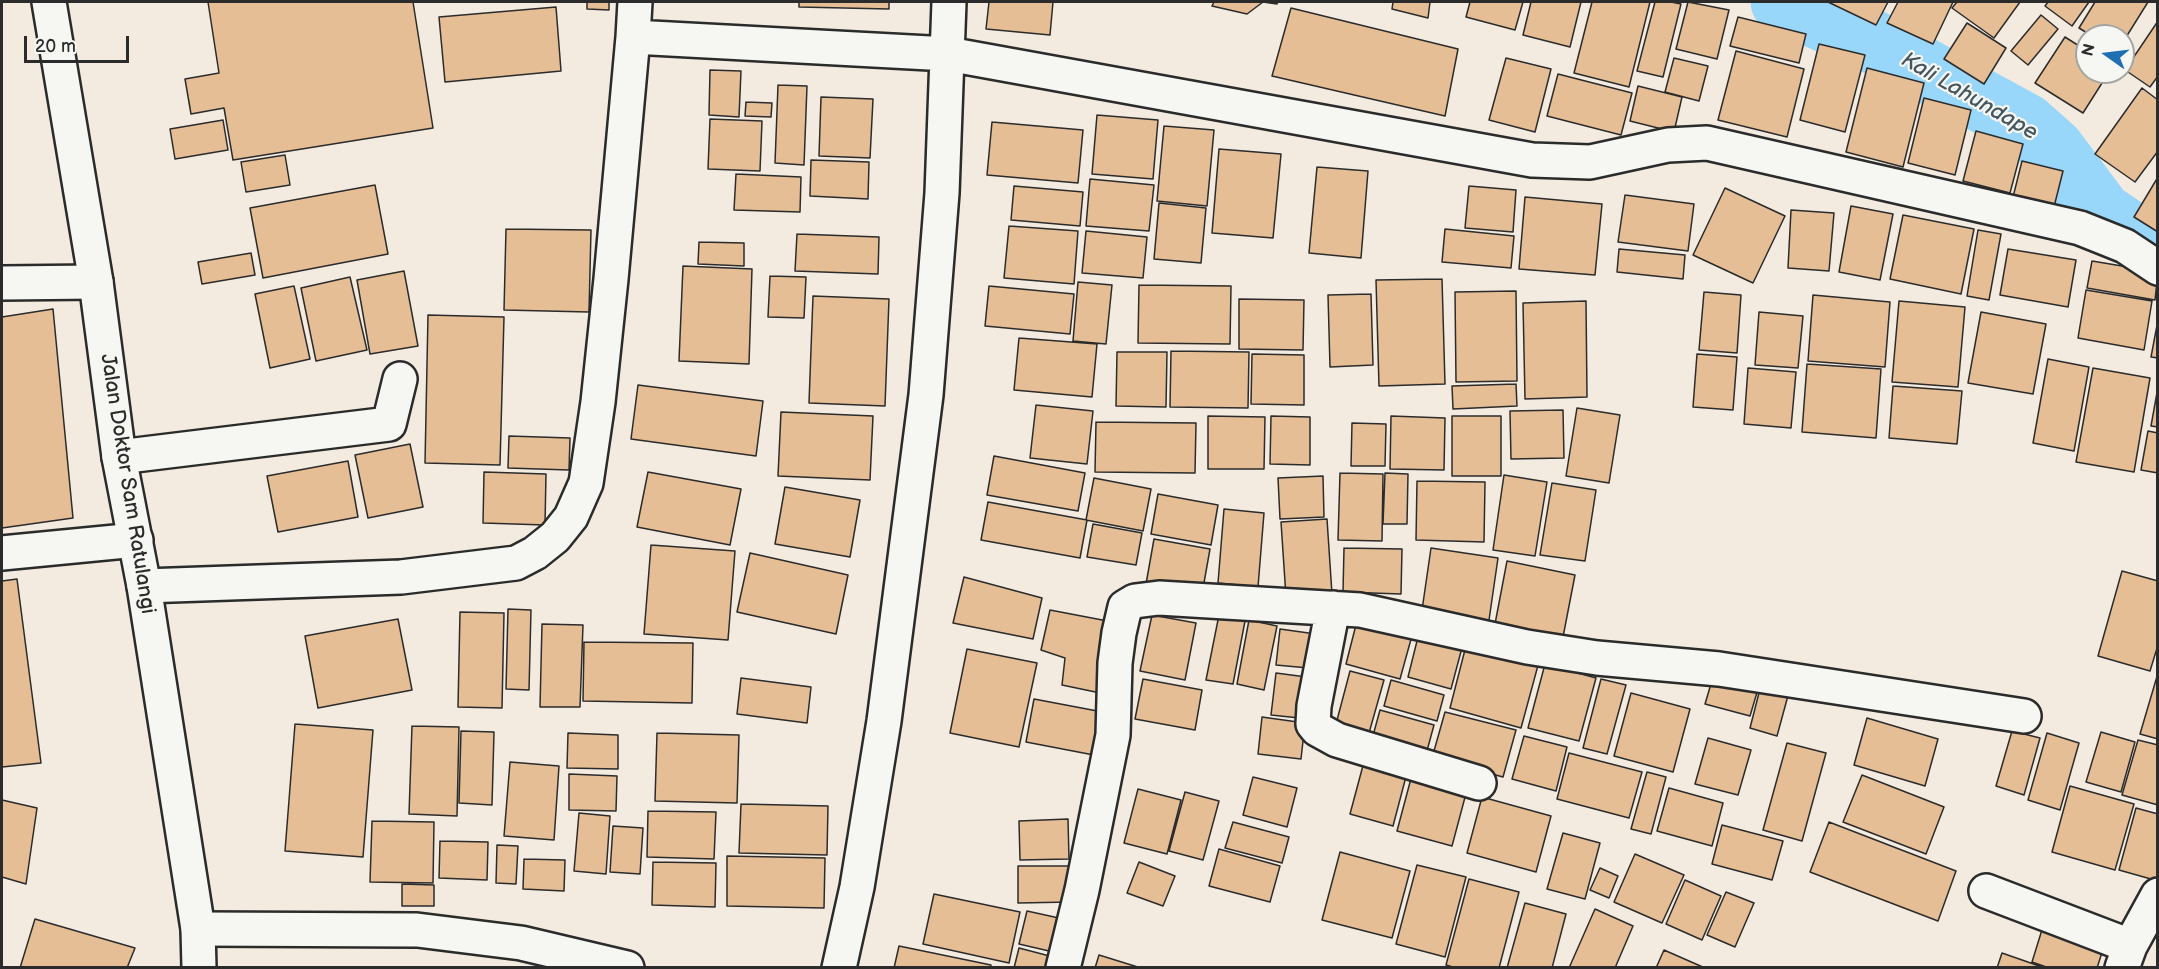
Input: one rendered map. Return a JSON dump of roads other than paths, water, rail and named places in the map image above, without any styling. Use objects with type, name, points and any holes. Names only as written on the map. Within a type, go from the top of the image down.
[{"type":"main road","name":"Jalan Doktor Sam Ratulangi","points":[[49,2],[96,282],[119,457],[144,586],[198,929],[199,968]]},
{"type":"main road","points":[[144,586],[401,577],[516,563],[535,553],[555,537],[571,517],[586,483],[598,402],[611,279],[635,2]]},
{"type":"main road","points":[[839,968],[857,887],[884,722],[926,395],[942,193],[949,2]]},
{"type":"main road","points":[[633,37],[948,54],[1532,160],[1590,162],[1668,145],[1707,143],[2080,228],[2125,246],[2157,268]]},
{"type":"main road","points":[[2,283],[96,282]]},
{"type":"main road","points":[[119,457],[389,424],[400,379]]},
{"type":"main road","points":[[2,553],[136,540]]},
{"type":"main road","points":[[1063,968],[1082,890],[1111,746],[1115,703],[1115,663],[1119,633],[1125,607],[1135,601],[1159,598],[1359,610],[1597,658],[1719,669],[2024,716]]},
{"type":"main road","points":[[1333,608],[1314,706],[1313,724],[1317,729],[1337,740],[1479,783]]},
{"type":"main road","points":[[1986,891],[2126,957],[2157,895]]},
{"type":"main road","points":[[198,929],[417,930],[521,942],[627,968]]},
{"type":"waterway","name":"Kali Lahundape","points":[[1782,2],[1870,40],[2026,125],[2053,149],[2101,213],[2158,252]]}]
